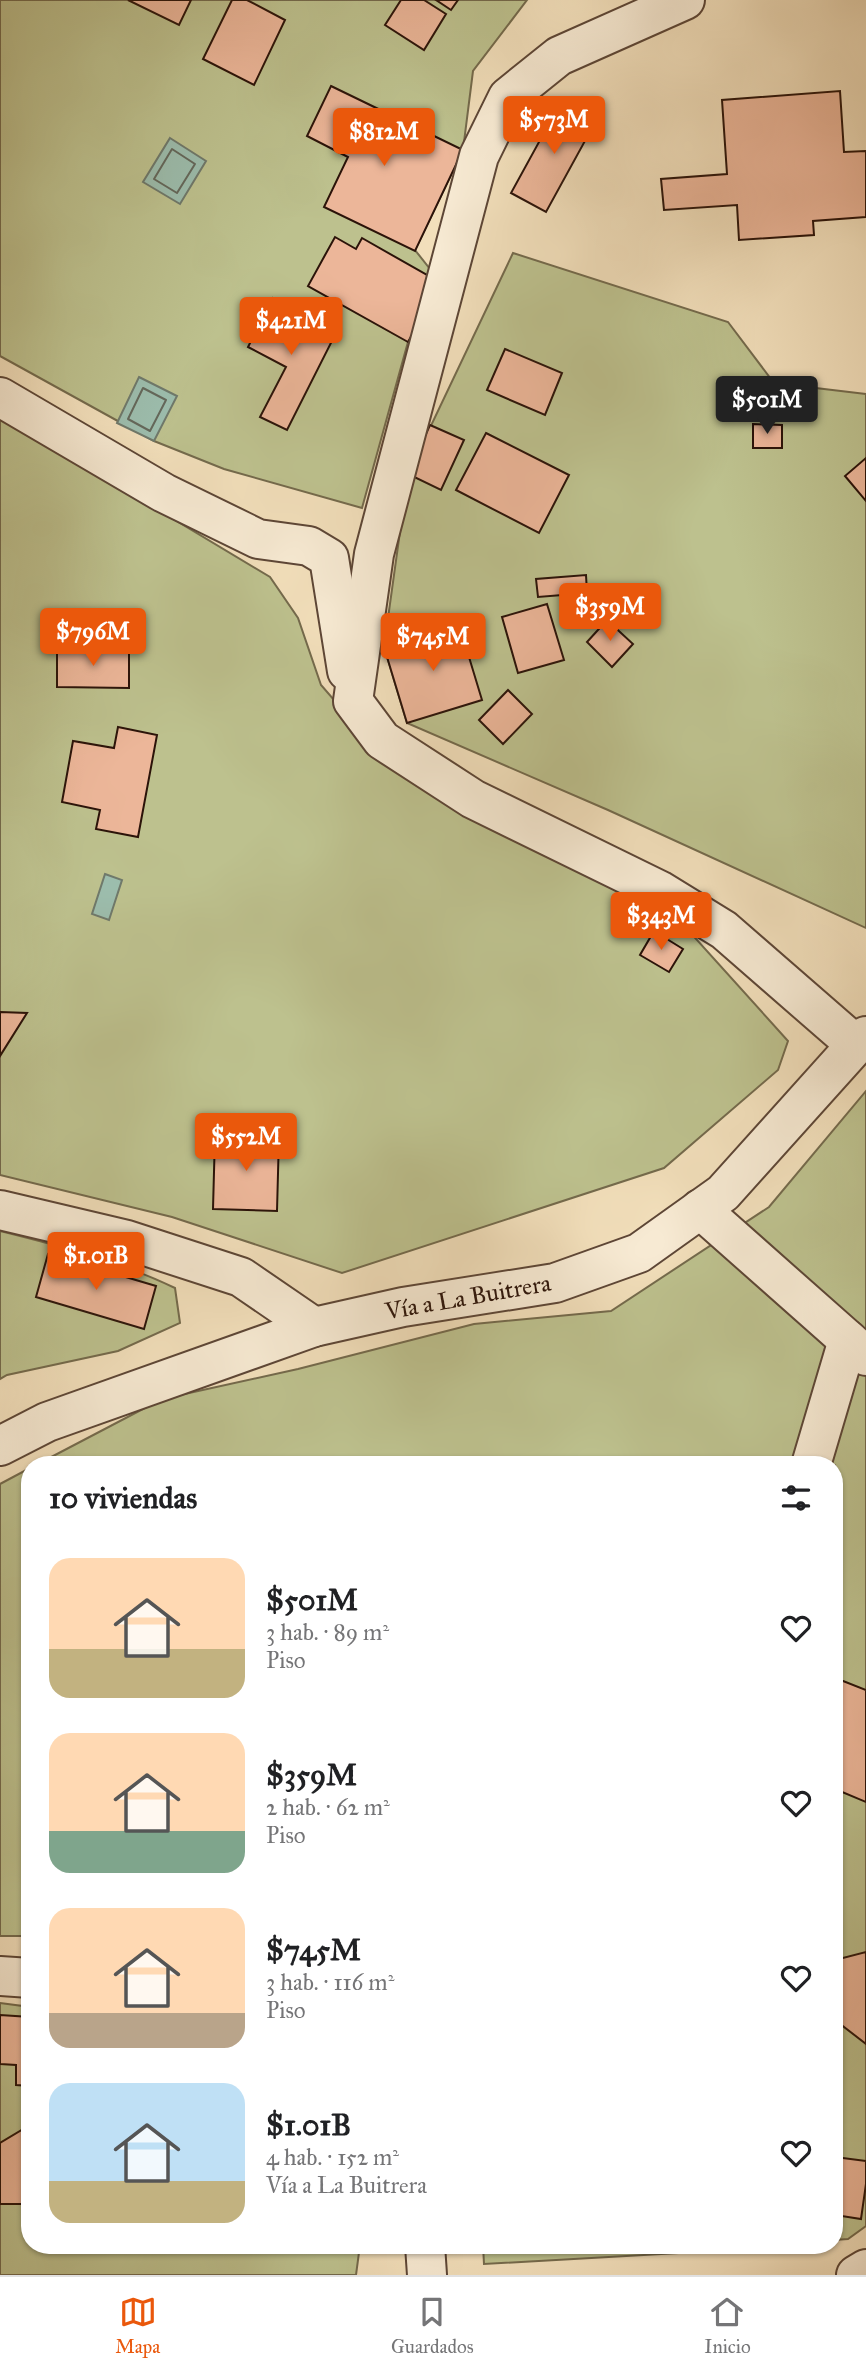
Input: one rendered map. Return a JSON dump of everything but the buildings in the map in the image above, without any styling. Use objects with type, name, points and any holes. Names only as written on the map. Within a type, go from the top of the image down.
[{"type":"street","points":[[353,701],[374,554],[479,156],[508,97],[559,56],[637,8],[685,0]]},
{"type":"street","points":[[0,397],[164,493],[258,539],[309,546],[329,558],[353,701],[382,740],[473,799],[659,890],[724,930],[861,1040]]},
{"type":"street","name":"Vía a La Buitrera","points":[[0,1446],[47,1422],[314,1327],[402,1307],[555,1283],[639,1253],[723,1192],[861,1040]]},
{"type":"street","points":[[700,1209],[857,1348],[815,1456]]},
{"type":"street","points":[[0,1210],[127,1240],[241,1277],[314,1327]]},
{"type":"street","points":[[0,1976],[21,1977]]},
{"type":"street","points":[[426,2254],[427,2275]]},
{"type":"street","points":[[856,2275],[866,2269]]},
{"type":"green space","points":[[0,0],[527,0],[473,71],[463,150],[415,250],[441,283],[408,342],[362,508],[224,469],[154,441],[0,356]]},
{"type":"green space","points":[[513,253],[728,322],[774,383],[866,394],[866,928],[608,810],[407,723],[384,647],[408,474]]},
{"type":"green space","points":[[0,415],[270,577],[298,618],[321,685],[373,745],[670,910],[788,1041],[778,1070],[664,1168],[342,1273],[172,1217],[0,1175]]},
{"type":"green space","points":[[866,1091],[866,2226],[848,2239],[843,2239],[843,1456],[53,1456],[162,1399],[298,1369],[474,1324],[611,1311],[769,1207]]},
{"type":"green space","points":[[0,1231],[111,1262],[175,1288],[180,1323],[118,1351],[7,1375],[0,1379]]},
{"type":"green space","points":[[21,1473],[21,1936],[0,1936],[0,1484]]},
{"type":"green space","points":[[0,2003],[21,2006],[21,2254],[359,2254],[356,2275],[0,2275]]},
{"type":"green space","points":[[483,2254],[661,2254],[484,2264]]},
{"type":"water","points":[[170,138],[206,161],[180,204],[143,182]]},
{"type":"water","points":[[139,377],[177,396],[154,441],[117,423]]},
{"type":"water","points":[[105,874],[122,880],[109,920],[92,914]]}]
